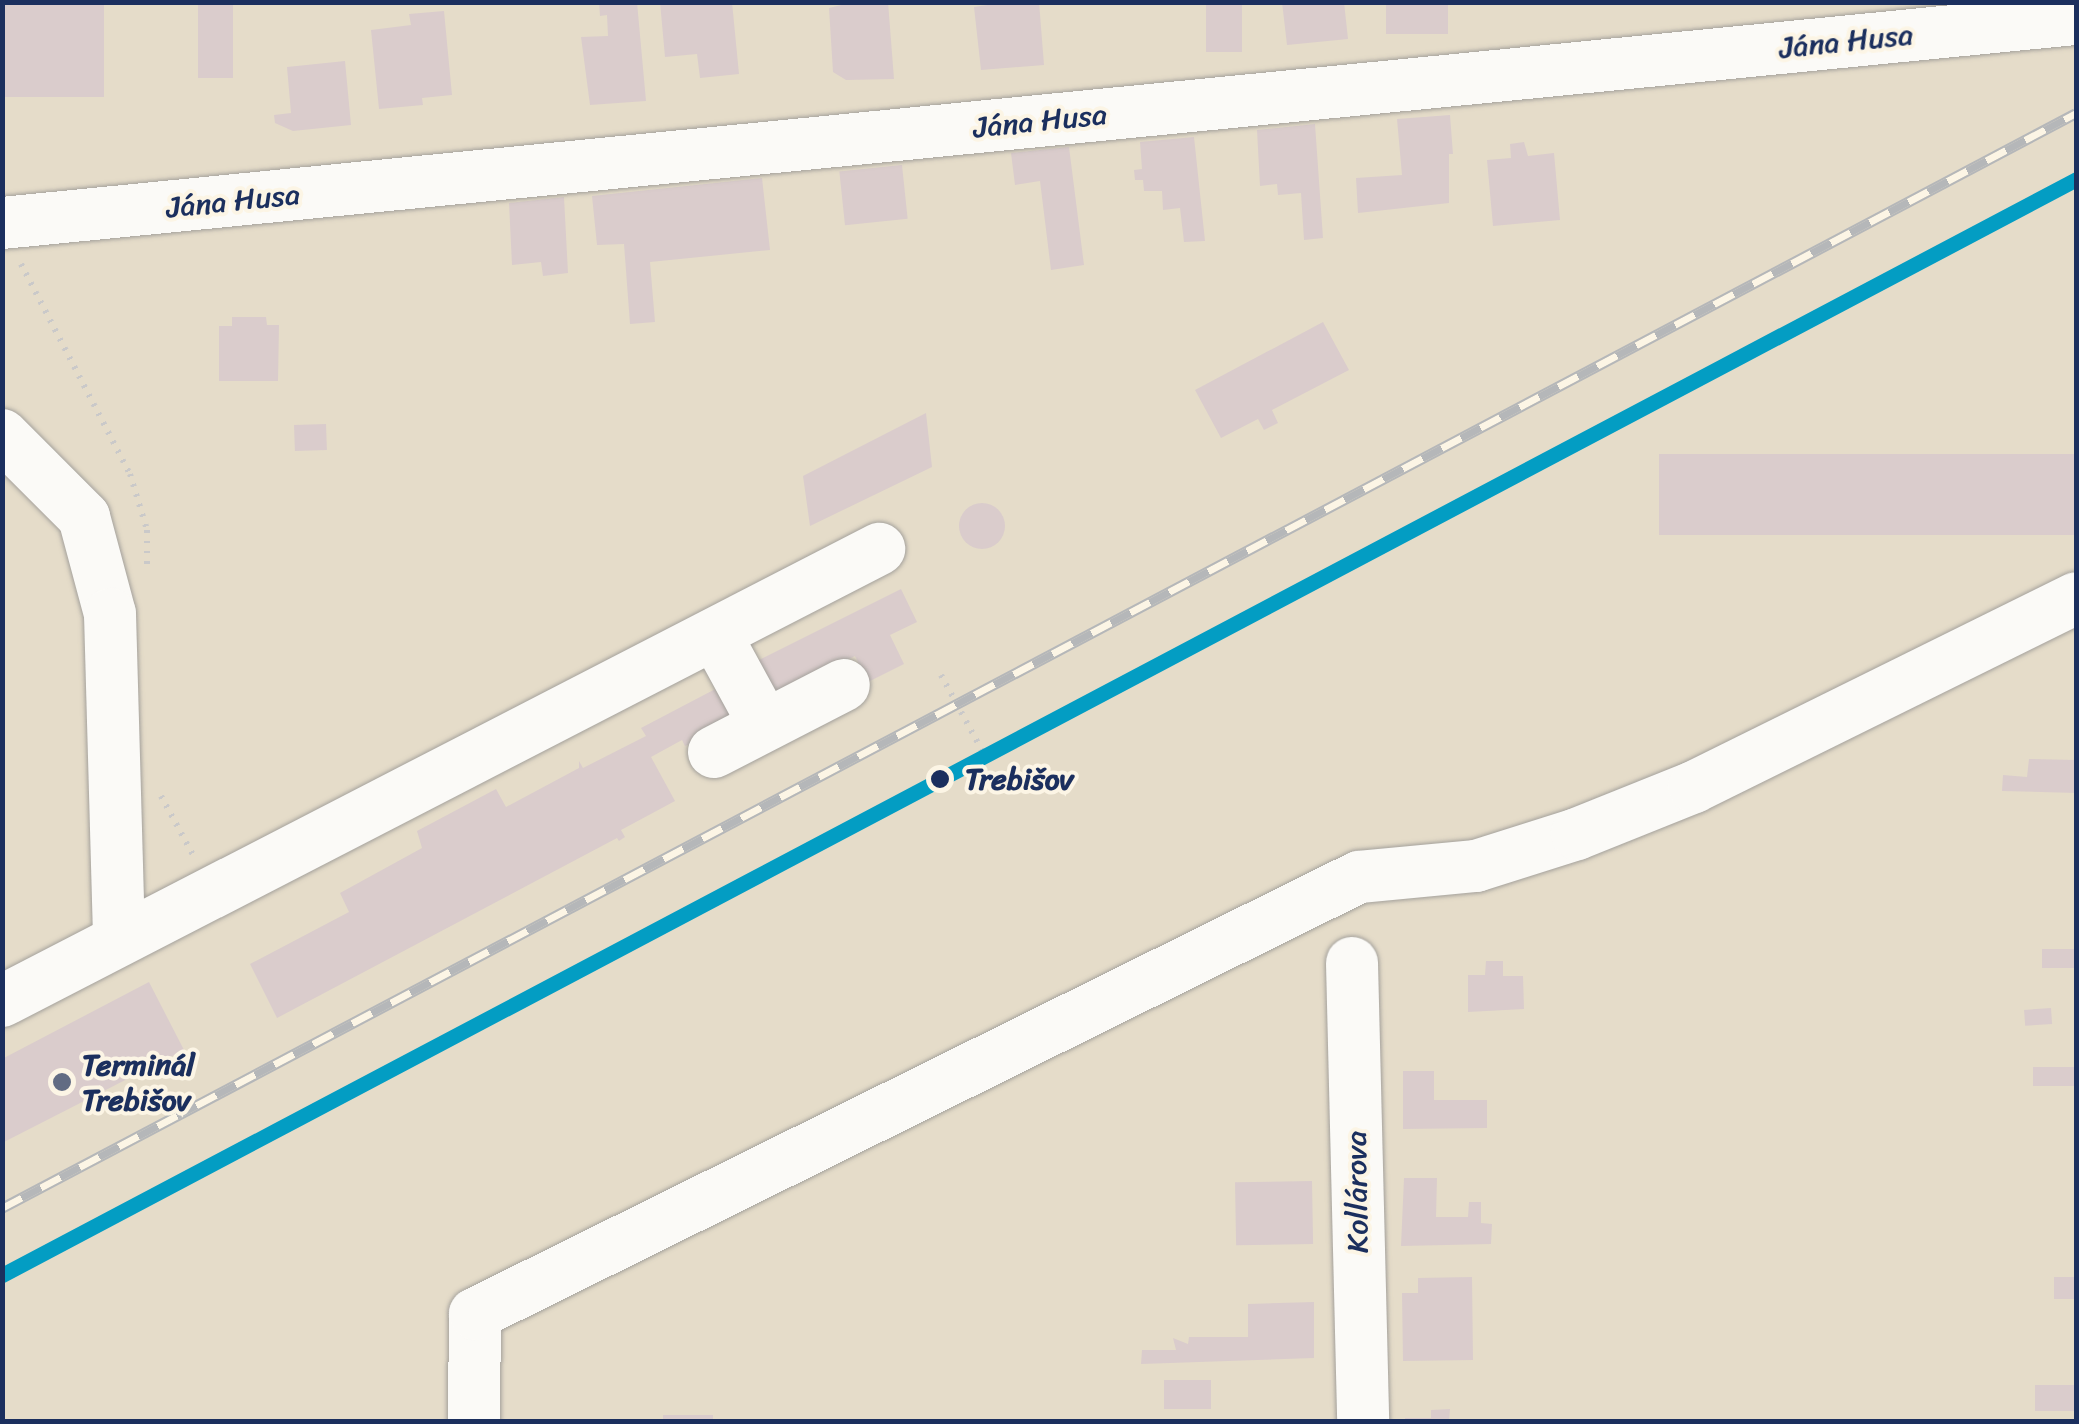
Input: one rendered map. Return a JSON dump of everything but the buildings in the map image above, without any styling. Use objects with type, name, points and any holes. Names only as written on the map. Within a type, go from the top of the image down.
[{"type":"street","name":"Jána Husa","points":[[2,223],[2076,18]]},
{"type":"street","points":[[2,435],[84,517],[110,614],[119,939]]},
{"type":"street","points":[[2,1001],[879,549]]},
{"type":"street","points":[[474,1403],[474,1314],[1359,877],[1476,866],[1577,834],[1694,787],[2076,598]]},
{"type":"street","points":[[715,634],[764,724]]},
{"type":"street","points":[[714,752],[844,686]]},
{"type":"street","name":"Kollárova","points":[[1352,963],[1362,1422]]},
{"type":"path","points":[[941,675],[986,756]]},
{"type":"railway","points":[[2,1208],[2076,113]]},
{"type":"transit line","points":[[2,1275],[2076,179]]},
{"type":"place","name":"Trebišov","points":[[940,779]]},
{"type":"place","name":"Terminál Trebišov","points":[[62,1082]]}]
